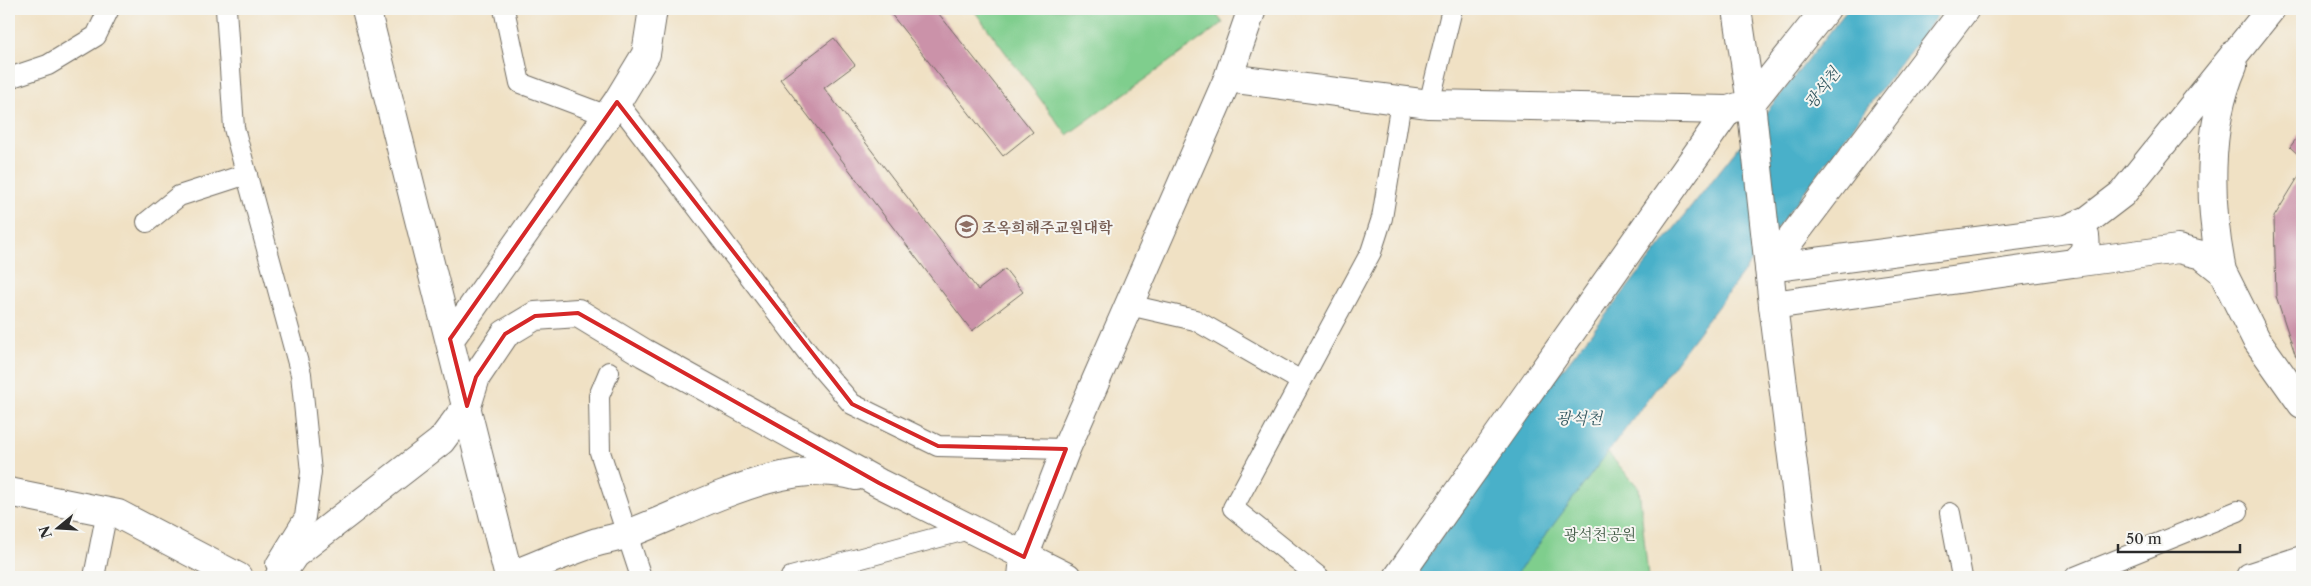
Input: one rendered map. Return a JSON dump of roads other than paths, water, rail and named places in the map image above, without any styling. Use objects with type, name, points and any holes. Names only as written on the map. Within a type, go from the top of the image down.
[{"type":"street","points":[[9,78],[48,65],[96,36],[109,9]]},
{"type":"street","points":[[226,9],[234,128],[301,374],[311,472],[305,517],[268,577]]},
{"type":"street","points":[[366,9],[503,549],[504,577],[627,534],[746,486],[795,474],[840,472],[879,483]]},
{"type":"street","points":[[504,9],[520,83],[613,109],[808,353],[852,404],[938,446],[1066,449]]},
{"type":"street","points":[[450,338],[613,109],[646,54],[653,9]]},
{"type":"street","points":[[1023,567],[1066,449],[1228,78],[1252,9]]},
{"type":"street","points":[[1429,104],[1452,9]]},
{"type":"street","points":[[1738,9],[1744,110],[1767,255],[1807,577]]},
{"type":"street","points":[[1398,577],[1744,110],[1826,9]]},
{"type":"street","points":[[1767,255],[1966,9]]},
{"type":"street","points":[[2068,229],[2088,220],[2122,194],[2271,9]]},
{"type":"street","points":[[2243,44],[2229,77],[2218,116],[2213,170],[2214,233],[2222,271],[2256,339],[2302,404]]},
{"type":"street","points":[[1228,78],[1401,102],[1429,104],[1744,110]]},
{"type":"street","points":[[1319,577],[1233,508],[1371,252],[1382,218],[1401,102]]},
{"type":"street","points":[[147,222],[179,196],[247,174]]},
{"type":"street","points":[[1767,255],[2077,229],[2085,236],[2087,247],[2082,255],[2073,263]]},
{"type":"street","points":[[1773,305],[2178,249],[2202,255],[2222,271]]},
{"type":"street","points":[[1129,306],[1195,320],[1302,381]]},
{"type":"street","points":[[279,577],[294,555],[441,441],[467,406],[476,377],[505,334],[535,316],[578,314],[653,358],[879,483],[969,529],[1023,567],[1067,577]]},
{"type":"street","points":[[609,372],[599,396],[600,452],[641,577]]},
{"type":"street","points":[[9,492],[118,514],[238,577]]},
{"type":"street","points":[[2076,577],[2115,570],[2238,510]]},
{"type":"street","points":[[94,577],[107,511]]},
{"type":"street","points":[[1950,513],[1962,577]]},
{"type":"street","points":[[791,577],[969,529]]},
{"type":"street","points":[[2250,577],[2302,560]]},
{"type":"water","name":"광석천","points":[[1848,9],[1942,9],[1514,577],[1413,577],[1543,394]]},
{"type":"place","name":"조옥희해주교원대학","points":[[966,227]]},
{"type":"park label","name":"광석천공원","points":[[1600,534]]}]
